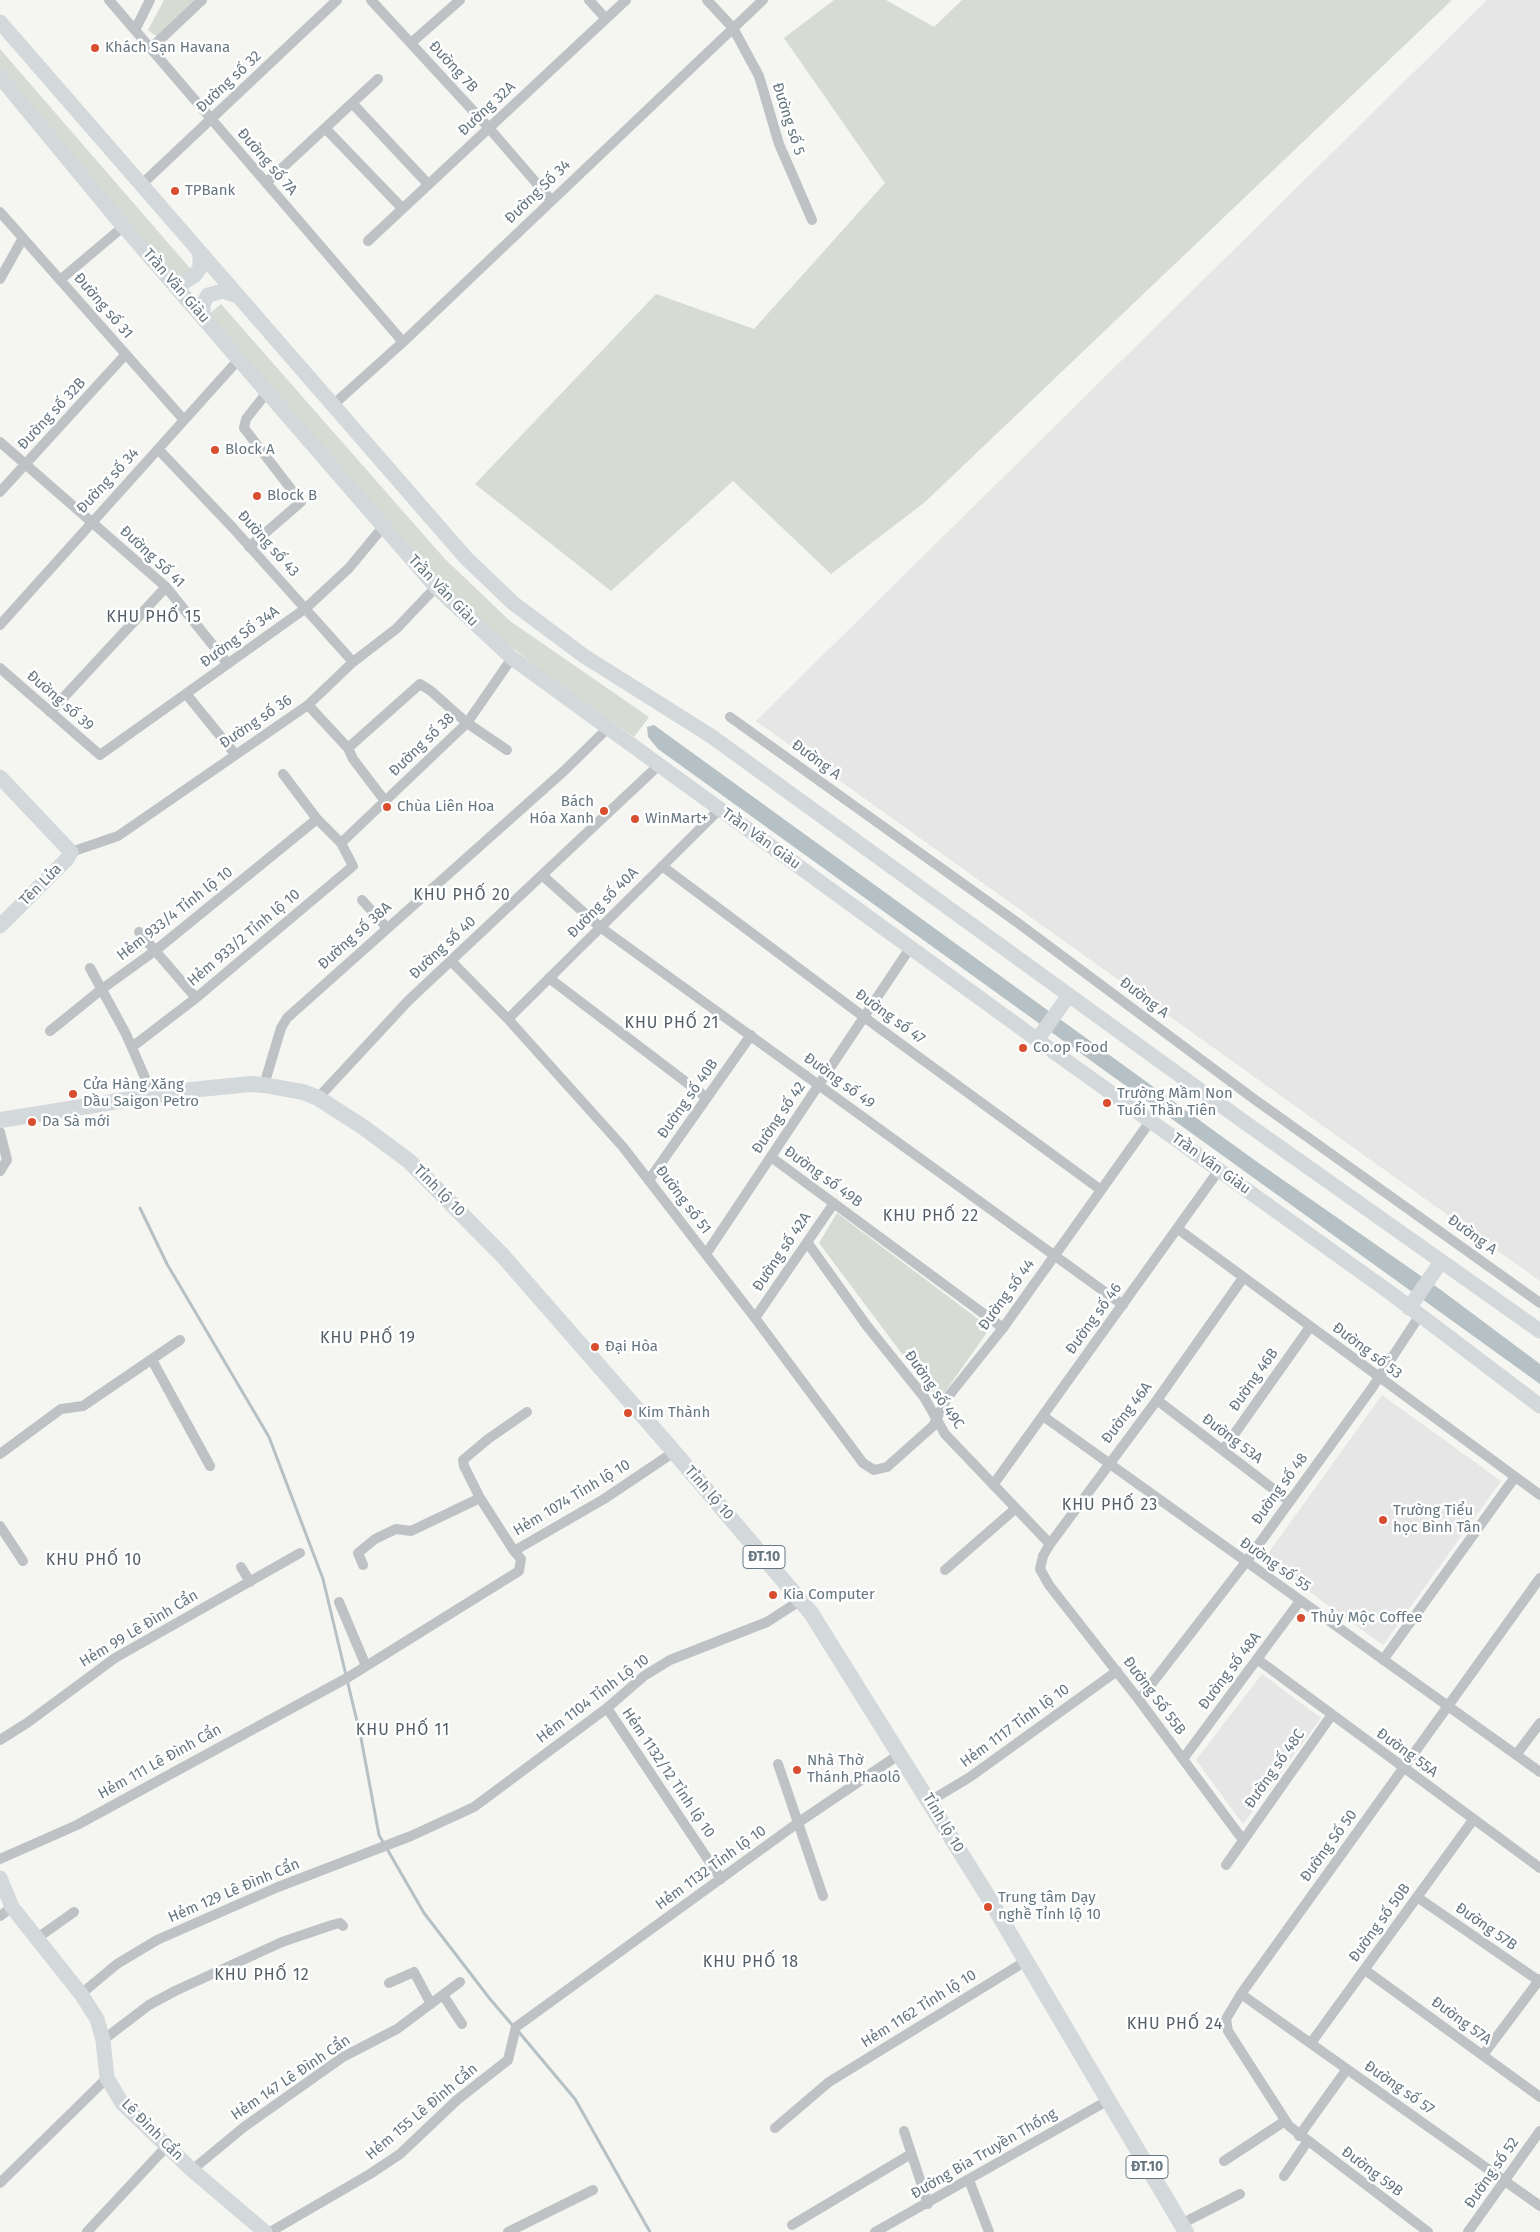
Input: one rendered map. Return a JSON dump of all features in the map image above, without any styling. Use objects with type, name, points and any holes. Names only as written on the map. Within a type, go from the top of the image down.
[{"type":"main road","points":[[0,22],[466,558],[513,603],[584,656],[698,727],[1066,999],[1540,1331]]},
{"type":"main road","name":"Trần Văn Giàu","points":[[1,80],[124,226],[436,587],[512,658],[910,948],[1040,1036],[1540,1406]]},
{"type":"main road","points":[[172,280],[184,282],[194,276],[200,268],[200,253]]},
{"type":"main road","points":[[206,320],[203,315],[203,304],[208,295],[224,291],[237,296]]},
{"type":"main road","name":"Tên Lửa","points":[[0,777],[71,852],[68,859],[1,923]]},
{"type":"main road","points":[[1040,1036],[1066,999]]},
{"type":"main road","name":"Tỉnh lộ 10","points":[[0,1120],[153,1096],[250,1084],[264,1085],[303,1092],[318,1098],[363,1127],[416,1168],[503,1256],[801,1600],[930,1801],[1184,2228]]},
{"type":"main road","points":[[1414,1311],[1441,1262]]},
{"type":"main road","name":"Lê Đình Cẩn","points":[[0,1878],[6,1911],[36,1939],[81,1994],[97,2019],[103,2040],[107,2078],[122,2103],[192,2170],[265,2232]]},
{"type":"street","name":"Đường số 7A","points":[[109,0],[210,120],[403,342]]},
{"type":"street","points":[[135,30],[150,0]]},
{"type":"street","points":[[150,49],[202,0]]},
{"type":"street","name":"Đường số 32","points":[[141,185],[337,0]]},
{"type":"street","name":"Đường 7B","points":[[370,0],[489,128],[551,200]]},
{"type":"street","points":[[411,43],[460,0]]},
{"type":"street","points":[[589,0],[606,19]]},
{"type":"street","name":"Đường 32A","points":[[368,241],[626,0]]},
{"type":"street","points":[[707,0],[733,28]]},
{"type":"street","name":"Đường Số 34","points":[[333,405],[403,342],[763,0]]},
{"type":"street","name":"Đường số 5","points":[[733,28],[759,76],[779,144],[812,220]]},
{"type":"street","points":[[266,183],[378,79]]},
{"type":"street","points":[[352,103],[428,184]]},
{"type":"street","points":[[325,128],[402,208]]},
{"type":"street","name":"Đường số 31","points":[[0,212],[184,420]]},
{"type":"street","points":[[60,280],[124,226]]},
{"type":"street","points":[[0,279],[23,238]]},
{"type":"street","name":"Đường số 32B","points":[[0,492],[125,355]]},
{"type":"street","name":"Đường số 34","points":[[0,625],[91,521],[158,450],[240,358]]},
{"type":"street","points":[[250,546],[301,502],[244,428],[243,423],[268,391]]},
{"type":"street","name":"Đường Số 41","points":[[0,442],[166,587],[228,664]]},
{"type":"street","name":"Đường số 43","points":[[158,450],[250,546],[353,662]]},
{"type":"street","name":"Đường Số 34A","points":[[100,755],[187,695],[306,608],[350,568],[383,527]]},
{"type":"street","points":[[50,712],[166,587]]},
{"type":"street","name":"Đường số 36","points":[[71,852],[118,836],[308,705],[353,662],[396,629],[436,587]]},
{"type":"street","name":"Đường số 38","points":[[341,843],[466,723],[512,658]]},
{"type":"street","name":"Đường số 39","points":[[0,668],[100,755]]},
{"type":"street","points":[[348,748],[420,684],[431,691],[466,723],[507,750]]},
{"type":"street","points":[[187,695],[235,754]]},
{"type":"street","points":[[308,705],[348,748],[353,759],[385,801]]},
{"type":"street","name":"Đường A","points":[[730,717],[1018,923],[1254,1099],[1540,1303]]},
{"type":"street","name":"Đường số 38A","points":[[264,1085],[283,1023],[564,771],[608,728]]},
{"type":"street","name":"Đường số 40","points":[[318,1098],[408,1001],[659,765]]},
{"type":"street","points":[[283,774],[317,819],[341,843]]},
{"type":"street","name":"Đường số 40A","points":[[508,1019],[720,809]]},
{"type":"street","name":"Hẻm 933/4 Tỉnh lộ 10","points":[[50,1031],[102,989],[156,950],[317,819]]},
{"type":"street","name":"Hẻm 933/2 Tỉnh lộ 10","points":[[132,1047],[196,998],[353,866],[341,843]]},
{"type":"street","name":"Đường số 47","points":[[662,866],[864,1017],[1101,1190]]},
{"type":"street","name":"Đường số 49","points":[[542,875],[600,927],[1123,1305]]},
{"type":"street","points":[[362,900],[387,928]]},
{"type":"street","points":[[139,932],[196,998]]},
{"type":"street","name":"Đường số 42","points":[[706,1254],[910,948]]},
{"type":"street","name":"Đường số 51","points":[[451,961],[508,1019],[623,1147],[755,1318],[863,1463],[874,1470]]},
{"type":"street","points":[[90,968],[132,1047],[153,1096]]},
{"type":"street","points":[[549,978],[707,1098]]},
{"type":"street","name":"Đường số 40B","points":[[650,1180],[751,1035]]},
{"type":"street","name":"Đường số 44","points":[[874,1470],[886,1467],[936,1422],[947,1398],[1003,1328],[1151,1120]]},
{"type":"street","points":[[0,1132],[7,1160],[0,1171]]},
{"type":"street","name":"Đường số 49B","points":[[771,1157],[1003,1328]]},
{"type":"street","name":"Đường số 46","points":[[993,1485],[1220,1170]]},
{"type":"street","name":"Đường số 42A","points":[[755,1318],[834,1203]]},
{"type":"street","name":"Đường số 53","points":[[1178,1229],[1540,1495]]},
{"type":"street","name":"Đường số 49C","points":[[807,1242],[867,1326],[924,1397],[936,1422],[945,1434],[1050,1544]]},
{"type":"street","name":"Đường 46A","points":[[1040,1569],[1043,1556],[1050,1544],[1157,1400],[1243,1278]]},
{"type":"street","name":"Đường số 48","points":[[1139,1700],[1246,1562],[1379,1378],[1414,1311]]},
{"type":"street","name":"Đường 46B","points":[[1223,1450],[1310,1327]]},
{"type":"street","points":[[0,1454],[61,1409],[83,1406],[180,1340]]},
{"type":"street","points":[[152,1360],[210,1466]]},
{"type":"street","name":"Đường 53A","points":[[1157,1400],[1290,1501]]},
{"type":"street","points":[[514,1551],[480,1498],[464,1466],[463,1460],[494,1434],[527,1412]]},
{"type":"street","name":"Đường số 55","points":[[1043,1416],[1540,1772]]},
{"type":"street","name":"Hẻm 1074 Tỉnh lộ 10","points":[[355,1672],[519,1570],[521,1559],[514,1551],[604,1499],[674,1452]]},
{"type":"street","points":[[1383,1660],[1515,1477]]},
{"type":"street","points":[[363,1565],[358,1553],[375,1539],[396,1529],[411,1531],[480,1498]]},
{"type":"street","points":[[945,1570],[1015,1509]]},
{"type":"street","points":[[0,1526],[23,1561]]},
{"type":"street","name":"Hẻm 99 Lê Đình Cẩn","points":[[0,1740],[27,1723],[115,1658],[300,1553]]},
{"type":"street","points":[[241,1566],[250,1582]]},
{"type":"street","name":"Đường Số 55B","points":[[1040,1569],[1049,1586],[1117,1671],[1243,1840]]},
{"type":"street","name":"Đường Số 50","points":[[1303,2139],[1285,2121],[1226,2027],[1227,2014],[1540,1578]]},
{"type":"street","name":"Hẻm 1104 Tỉnh Lộ 10","points":[[411,1836],[474,1807],[607,1708],[644,1676],[670,1660],[766,1622],[801,1600]]},
{"type":"street","name":"Đường số 48A","points":[[1182,1759],[1300,1601]]},
{"type":"street","points":[[338,1602],[366,1666]]},
{"type":"street","name":"Đường 55A","points":[[1257,1659],[1331,1716],[1540,1868]]},
{"type":"street","name":"Hẻm 1117 Tỉnh lộ 10","points":[[930,1801],[979,1772],[1117,1671]]},
{"type":"street","name":"Hẻm 111 Lê Đình Cẩn","points":[[0,1859],[77,1825],[332,1687],[355,1672]]},
{"type":"street","name":"Hẻm 1132/12 Tỉnh lộ 10","points":[[607,1708],[721,1879]]},
{"type":"street","name":"Đường số 48C","points":[[1226,1865],[1331,1716]]},
{"type":"street","points":[[1516,1755],[1540,1722]]},
{"type":"street","name":"Hẻm 1132 Tỉnh lộ 10","points":[[541,2007],[800,1822],[900,1754]]},
{"type":"street","points":[[778,1764],[800,1822],[823,1896]]},
{"type":"street","name":"Đường số 50B","points":[[1311,2043],[1473,1820]]},
{"type":"street","name":"Hẻm 129 Lê Đình Cẩn","points":[[81,1994],[117,1964],[157,1940],[372,1850],[411,1836]]},
{"type":"street","name":"Đường 57B","points":[[1417,1897],[1539,1980]]},
{"type":"street","points":[[36,1939],[74,1912]]},
{"type":"street","points":[[103,2040],[149,2005],[175,1990],[282,1942],[332,1925],[340,1923],[343,1926]]},
{"type":"street","name":"Hẻm 1162 Tỉnh lộ 10","points":[[776,2128],[829,2082],[1026,1961]]},
{"type":"street","name":"Đường 57A","points":[[1365,1970],[1540,2096]]},
{"type":"street","points":[[389,1983],[414,1972],[431,2004]]},
{"type":"street","points":[[1483,2055],[1539,1980]]},
{"type":"street","name":"Hẻm 147 Lê Đình Cẩn","points":[[192,2170],[244,2127],[343,2057],[397,2029],[460,1982]]},
{"type":"street","points":[[443,1994],[462,2024]]},
{"type":"street","name":"Đường số 57","points":[[1241,1994],[1540,2206]]},
{"type":"street","name":"Hẻm 155 Lê Đình Cẩn","points":[[270,2232],[370,2174],[400,2154],[457,2100],[508,2060],[516,2027],[541,2007]]},
{"type":"street","points":[[1284,2176],[1303,2139],[1347,2069]]},
{"type":"street","points":[[0,2183],[107,2078]]},
{"type":"street","name":"Đường Bia Truyền Thống","points":[[876,2232],[1107,2101]]},
{"type":"street","points":[[1224,2161],[1285,2121]]},
{"type":"street","points":[[904,2131],[928,2204]]},
{"type":"street","name":"Đường số 52","points":[[1468,2232],[1540,2131]]},
{"type":"street","name":"Đường 59B","points":[[1303,2139],[1428,2232]]},
{"type":"street","points":[[87,2232],[167,2146]]},
{"type":"street","points":[[792,2225],[911,2154]]},
{"type":"street","points":[[969,2180],[989,2232]]},
{"type":"street","points":[[508,2232],[594,2190]]},
{"type":"street","points":[[1184,2228],[1240,2194]]},
{"type":"shaded area","points":[[164,0],[200,0],[160,39],[148,30]]},
{"type":"shaded area","points":[[834,0],[886,0],[934,27],[962,0],[1452,0],[925,502],[831,574],[733,481],[611,591],[475,484],[656,294],[754,329],[885,183],[784,38]]},
{"type":"shaded area","points":[[1487,0],[1540,0],[1540,1281],[756,721]]},
{"type":"shaded area","points":[[0,49],[195,274],[183,285],[0,73]]},
{"type":"shaded area","points":[[221,304],[444,558],[510,621],[649,717],[634,737],[545,674],[488,628],[435,579],[208,315]]},
{"type":"shaded area","points":[[654,725],[1253,1159],[1441,1290],[1540,1364],[1540,1384],[658,749],[648,737],[647,727]]},
{"type":"shaded area","points":[[837,1213],[990,1328],[938,1402],[819,1243]]},
{"type":"shaded area","name":"Trường Tiểu học Bình Tân","points":[[1382,1395],[1501,1481],[1383,1645],[1264,1559]]},
{"type":"shaded area","points":[[1262,1674],[1321,1718],[1243,1824],[1196,1760]]},
{"type":"waterway","points":[[140,1208],[167,1264],[269,1437],[323,1579],[361,1738],[379,1835],[424,1913],[514,2027]]},
{"type":"waterway","points":[[518,2031],[575,2099],[650,2232]]},
{"type":"place","name":"Khách Sạn Havana","points":[[95,48]]},
{"type":"place","name":"TPBank","points":[[175,191]]},
{"type":"place","name":"Block A","points":[[215,450]]},
{"type":"place","name":"Block B","points":[[257,496]]},
{"type":"place","name":"Chùa Liên Hoa","points":[[387,807]]},
{"type":"place","name":"Bách Hóa Xanh","points":[[604,811]]},
{"type":"place","name":"WinMart+","points":[[635,819]]},
{"type":"place","name":"Co.op Food","points":[[1023,1048]]},
{"type":"place","name":"Cửa Hàng Xăng Dầu Saigon Petro","points":[[73,1094]]},
{"type":"place","name":"Trường Mầm Non Tuổi Thần Tiên","points":[[1107,1103]]},
{"type":"place","name":"Da Sà mới","points":[[32,1122]]},
{"type":"place","name":"Đại Hòa","points":[[595,1347]]},
{"type":"place","name":"Kim Thành","points":[[628,1413]]},
{"type":"place","name":"Trường Tiểu học Bình Tân","points":[[1383,1520]]},
{"type":"place","name":"Kia Computer","points":[[773,1595]]},
{"type":"place","name":"Thủy Mộc Coffee","points":[[1301,1618]]},
{"type":"place","name":"Nhà Thờ Thánh Phaolô","points":[[797,1770]]},
{"type":"place","name":"Trung tâm Dạy nghề Tỉnh lộ 10","points":[[988,1907]]},
{"type":"district","name":"KHU PHỐ 15","points":[[154,618]]},
{"type":"district","name":"KHU PHỐ 20","points":[[462,896]]},
{"type":"district","name":"KHU PHỐ 21","points":[[672,1024]]},
{"type":"district","name":"KHU PHỐ 22","points":[[931,1217]]},
{"type":"district","name":"KHU PHỐ 19","points":[[368,1339]]},
{"type":"district","name":"KHU PHỐ 23","points":[[1110,1506]]},
{"type":"district","name":"KHU PHỐ 10","points":[[94,1561]]},
{"type":"district","name":"KHU PHỐ 11","points":[[403,1731]]},
{"type":"district","name":"KHU PHỐ 18","points":[[751,1963]]},
{"type":"district","name":"KHU PHỐ 12","points":[[262,1976]]},
{"type":"district","name":"KHU PHỐ 24","points":[[1175,2025]]}]
